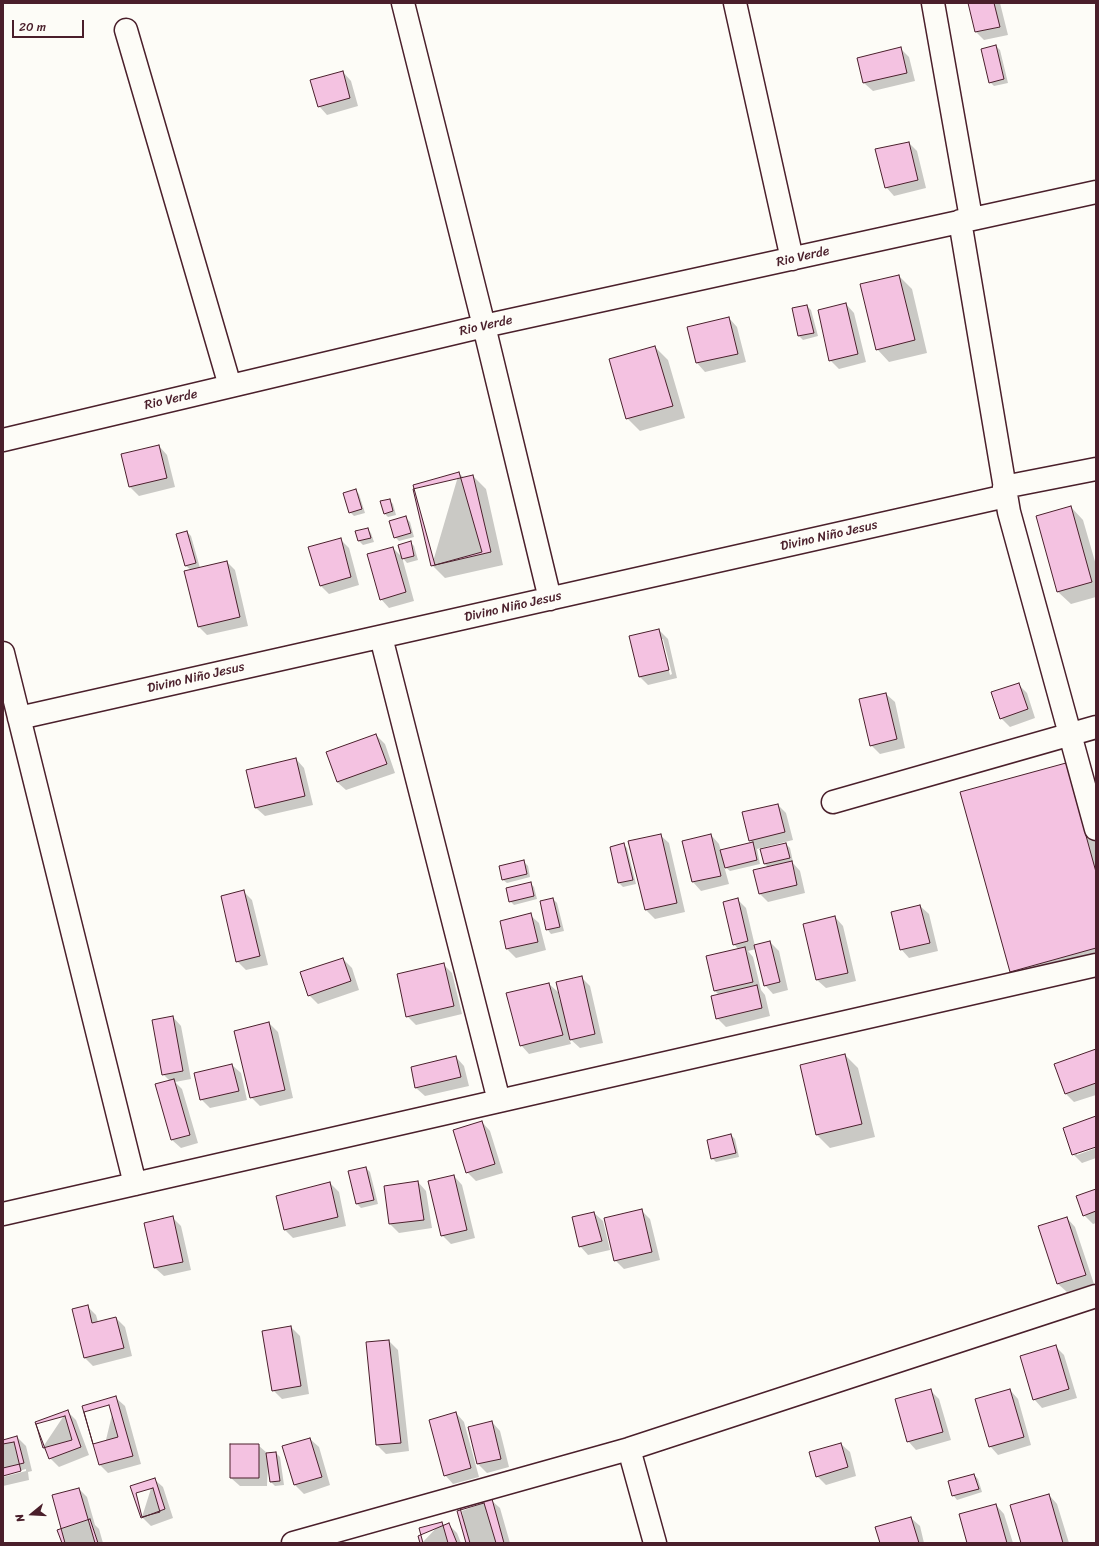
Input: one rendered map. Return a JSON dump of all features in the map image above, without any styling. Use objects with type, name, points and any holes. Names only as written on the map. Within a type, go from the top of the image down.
[{"type":"street","points":[[403,3],[484,326],[550,599]]},
{"type":"street","points":[[735,3],[792,259]]},
{"type":"street","points":[[933,3],[1005,492],[1096,829]]},
{"type":"street","points":[[126,30],[230,386]]},
{"type":"street","name":"Rio Verde","points":[[3,440],[484,326],[792,259],[965,219],[1096,192]]},
{"type":"street","name":"Divino Niño Jesus","points":[[19,718],[550,599],[1005,492],[1096,469]]},
{"type":"street","points":[[381,637],[499,1101]]},
{"type":"street","points":[[3,653],[135,1184]]},
{"type":"street","points":[[833,802],[1096,727]]},
{"type":"street","points":[[3,1214],[1096,965]]},
{"type":"street","points":[[293,1543],[628,1449],[1096,1296]]},
{"type":"street","points":[[628,1449],[655,1543]]},
{"type":"building","points":[[968,3],[994,3],[1000,27],[975,32]]},
{"type":"building","points":[[996,45],[1004,79],[989,83],[981,49]]},
{"type":"building","points":[[901,47],[907,73],[863,83],[857,58]]},
{"type":"building","points":[[343,71],[350,98],[318,107],[310,80]]},
{"type":"building","points":[[909,142],[918,180],[885,188],[875,149]]},
{"type":"building","points":[[899,275],[915,340],[876,350],[860,284]]},
{"type":"building","points":[[846,303],[858,354],[829,361],[818,310]]},
{"type":"building","points":[[807,305],[814,333],[798,336],[792,308]]},
{"type":"building","points":[[729,317],[738,354],[696,363],[687,327]]},
{"type":"building","points":[[655,346],[673,406],[626,419],[609,359]]},
{"type":"building","points":[[159,445],[167,478],[129,487],[121,454]]},
{"type":"building","points":[[459,472],[482,552],[435,565],[413,485]]},
{"type":"building","points":[[473,475],[491,552],[431,566],[413,489]]},
{"type":"building","points":[[356,489],[362,509],[349,513],[343,493]]},
{"type":"building","points":[[390,499],[393,511],[384,514],[380,501]]},
{"type":"building","points":[[1071,506],[1092,582],[1057,592],[1036,516]]},
{"type":"building","points":[[406,516],[411,533],[394,538],[389,521]]},
{"type":"building","points":[[368,528],[371,538],[358,541],[355,531]]},
{"type":"building","points":[[187,531],[196,563],[185,566],[176,534]]},
{"type":"building","points":[[341,538],[351,577],[320,586],[308,547]]},
{"type":"building","points":[[411,541],[414,556],[402,559],[398,545]]},
{"type":"building","points":[[393,547],[406,592],[380,600],[367,554]]},
{"type":"building","points":[[227,561],[240,617],[198,627],[184,571]]},
{"type":"building","points":[[659,629],[669,670],[639,677],[629,636]]},
{"type":"building","points":[[1019,683],[1028,709],[1000,719],[991,692]]},
{"type":"building","points":[[886,693],[897,739],[870,746],[859,699]]},
{"type":"building","points":[[376,734],[387,764],[337,782],[326,752]]},
{"type":"building","points":[[296,758],[305,796],[255,808],[246,770]]},
{"type":"building","points":[[1066,763],[1096,872],[1096,948],[1010,972],[960,792]]},
{"type":"building","points":[[778,804],[785,832],[749,841],[742,812]]},
{"type":"building","points":[[661,834],[677,903],[645,910],[628,841]]},
{"type":"building","points":[[711,834],[721,876],[692,882],[682,841]]},
{"type":"building","points":[[753,842],[757,860],[725,868],[720,850]]},
{"type":"building","points":[[624,843],[633,880],[618,883],[610,847]]},
{"type":"building","points":[[786,843],[790,858],[764,864],[760,849]]},
{"type":"building","points":[[524,860],[527,874],[502,880],[499,866]]},
{"type":"building","points":[[792,861],[797,885],[759,894],[753,870]]},
{"type":"building","points":[[531,882],[534,896],[509,902],[506,888]]},
{"type":"building","points":[[244,890],[260,956],[236,962],[221,896]]},
{"type":"building","points":[[553,898],[560,927],[546,930],[540,901]]},
{"type":"building","points":[[738,898],[748,941],[733,945],[723,902]]},
{"type":"building","points":[[920,905],[930,943],[900,950],[891,912]]},
{"type":"building","points":[[531,913],[538,942],[506,949],[500,921]]},
{"type":"building","points":[[835,916],[848,973],[816,980],[803,924]]},
{"type":"building","points":[[770,941],[780,982],[764,986],[754,945]]},
{"type":"building","points":[[745,947],[753,982],[714,991],[706,956]]},
{"type":"building","points":[[343,958],[351,981],[308,996],[300,972]]},
{"type":"building","points":[[444,963],[454,1006],[406,1017],[397,974]]},
{"type":"building","points":[[582,976],[595,1034],[570,1040],[556,982]]},
{"type":"building","points":[[549,983],[563,1035],[520,1046],[506,993]]},
{"type":"building","points":[[757,985],[762,1008],[716,1019],[711,996]]},
{"type":"building","points":[[173,1016],[183,1071],[162,1075],[152,1020]]},
{"type":"building","points":[[269,1022],[285,1090],[250,1098],[234,1031]]},
{"type":"building","points":[[1096,1049],[1096,1083],[1065,1094],[1054,1064]]},
{"type":"building","points":[[845,1054],[862,1124],[816,1135],[800,1065]]},
{"type":"building","points":[[456,1056],[461,1077],[415,1088],[411,1067]]},
{"type":"building","points":[[232,1064],[239,1091],[200,1100],[194,1073]]},
{"type":"building","points":[[174,1079],[190,1135],[171,1140],[155,1084]]},
{"type":"building","points":[[1096,1116],[1096,1147],[1072,1155],[1063,1128]]},
{"type":"building","points":[[482,1121],[495,1164],[466,1173],[453,1130]]},
{"type":"building","points":[[731,1134],[736,1153],[711,1159],[707,1140]]},
{"type":"building","points":[[366,1167],[374,1200],[356,1204],[348,1171]]},
{"type":"building","points":[[454,1175],[467,1230],[441,1236],[428,1181]]},
{"type":"building","points":[[418,1181],[424,1220],[389,1224],[384,1186]]},
{"type":"building","points":[[330,1182],[338,1217],[284,1230],[276,1196]]},
{"type":"building","points":[[1096,1189],[1096,1211],[1083,1216],[1076,1196]]},
{"type":"building","points":[[642,1209],[652,1252],[614,1261],[604,1218]]},
{"type":"building","points":[[594,1212],[602,1241],[579,1247],[572,1217]]},
{"type":"building","points":[[173,1216],[183,1262],[154,1268],[144,1223]]},
{"type":"building","points":[[1067,1217],[1086,1275],[1057,1284],[1038,1226]]},
{"type":"building","points":[[88,1305],[92,1323],[116,1317],[124,1348],[84,1358],[72,1309]]},
{"type":"building","points":[[291,1326],[301,1386],[272,1391],[262,1331]]},
{"type":"building","points":[[389,1340],[401,1443],[376,1445],[366,1342]]},
{"type":"building","points":[[1056,1345],[1069,1389],[1033,1400],[1020,1356]]},
{"type":"building","points":[[931,1389],[943,1432],[907,1442],[895,1399]]},
{"type":"building","points":[[1010,1389],[1024,1437],[989,1447],[975,1399]]},
{"type":"building","points":[[116,1396],[133,1456],[99,1465],[82,1406]]},
{"type":"building","points":[[109,1405],[118,1437],[93,1444],[84,1412]]},
{"type":"building","points":[[68,1410],[81,1447],[49,1459],[35,1422]]},
{"type":"building","points":[[456,1412],[471,1468],[444,1476],[429,1420]]},
{"type":"building","points":[[65,1416],[72,1440],[43,1448],[36,1424]]},
{"type":"building","points":[[492,1421],[501,1459],[477,1464],[468,1427]]},
{"type":"building","points":[[17,1436],[24,1463],[3,1468],[3,1440]]},
{"type":"building","points":[[310,1438],[322,1477],[294,1485],[282,1446]]},
{"type":"building","points":[[14,1442],[21,1471],[3,1476],[3,1444]]},
{"type":"building","points":[[841,1443],[848,1467],[816,1477],[809,1452]]},
{"type":"building","points":[[230,1444],[259,1444],[259,1478],[230,1478]]},
{"type":"building","points":[[276,1452],[280,1481],[270,1482],[266,1453]]},
{"type":"building","points":[[974,1474],[979,1489],[952,1496],[948,1481]]},
{"type":"building","points":[[155,1478],[165,1509],[141,1518],[130,1486]]},
{"type":"building","points":[[79,1488],[95,1543],[65,1543],[52,1495]]},
{"type":"building","points":[[153,1488],[160,1512],[142,1517],[136,1493]]},
{"type":"building","points":[[1049,1494],[1063,1543],[1021,1543],[1010,1505]]},
{"type":"building","points":[[492,1499],[504,1543],[470,1543],[460,1508]]},
{"type":"building","points":[[484,1503],[496,1543],[466,1543],[457,1511]]},
{"type":"building","points":[[996,1504],[1007,1543],[967,1543],[959,1514]]},
{"type":"building","points":[[911,1517],[919,1543],[880,1543],[875,1527]]},
{"type":"building","points":[[90,1519],[98,1543],[62,1543],[57,1530]]},
{"type":"building","points":[[442,1522],[448,1543],[423,1543],[419,1528]]},
{"type":"building","points":[[449,1523],[457,1543],[420,1543],[418,1536]]}]
